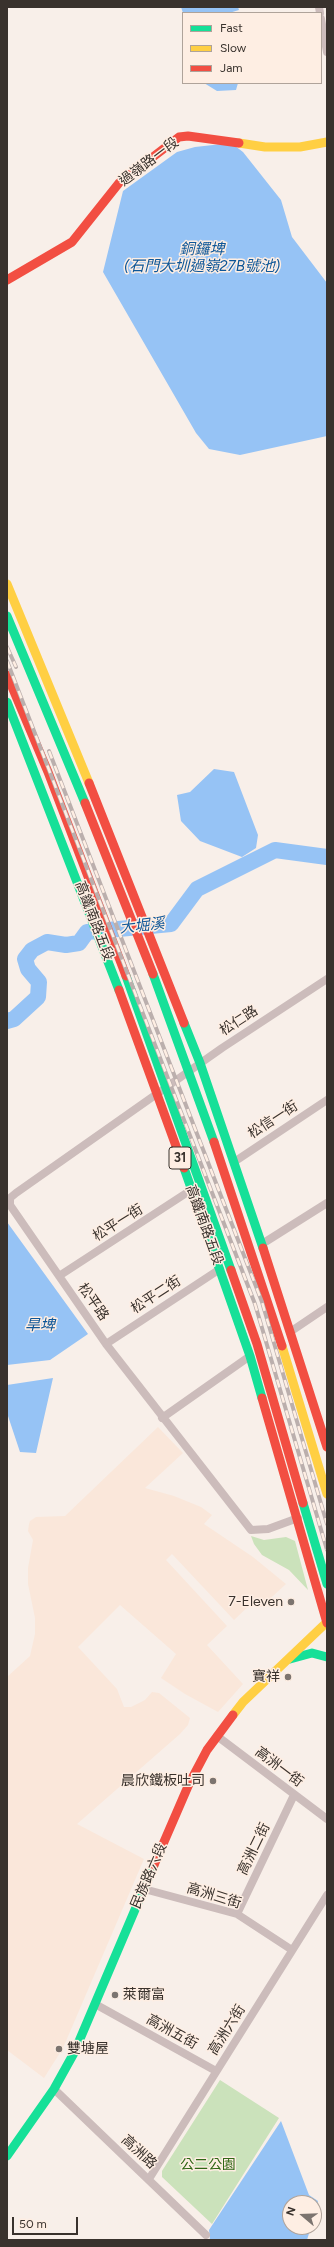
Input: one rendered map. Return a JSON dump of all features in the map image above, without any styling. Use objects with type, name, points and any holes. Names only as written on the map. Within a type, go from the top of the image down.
[{"type":"main road","name":"過嶺路一段","points":[[7,280],[72,242],[119,183],[141,168],[178,137],[188,136],[265,146],[300,146],[327,142]]},
{"type":"main road","points":[[7,584],[73,743],[200,1063],[262,1244],[327,1447]]},
{"type":"main road","points":[[7,616],[44,702],[149,963],[189,1071],[276,1329],[327,1494]]},
{"type":"main road","name":"高鐵南路五段","points":[[7,675],[48,772],[166,1087],[257,1344],[327,1584]]},
{"type":"main road","name":"高鐵南路五段","points":[[7,702],[103,944],[220,1269],[250,1356],[327,1622]]},
{"type":"main road","points":[[44,702],[73,743]]},
{"type":"main road","points":[[18,727],[48,772]]},
{"type":"main road","name":"民族路六段","points":[[7,2156],[54,2089],[74,2053],[189,1784],[217,1736],[243,1702],[327,1622]]},
{"type":"main road","points":[[286,1660],[302,1654],[312,1653],[327,1657]]},
{"type":"street","points":[[322,24],[327,52]]},
{"type":"street","name":"松仁路","points":[[166,1087],[200,1063],[326,981]]},
{"type":"street","name":"松平路","points":[[166,1087],[10,1198],[10,1205],[106,1344],[162,1418],[251,1530],[268,1529],[298,1518]]},
{"type":"street","name":"松信一街","points":[[234,1162],[327,1100]]},
{"type":"street","name":"松平一街","points":[[59,1276],[191,1190]]},
{"type":"street","points":[[262,1244],[327,1203]]},
{"type":"street","name":"松平二街","points":[[106,1344],[220,1269]]},
{"type":"street","points":[[290,1332],[327,1307]]},
{"type":"street","points":[[162,1418],[250,1356]]},
{"type":"street","name":"高洲一街","points":[[217,1736],[327,1819]]},
{"type":"street","name":"高洲二街","points":[[237,1914],[294,1795]]},
{"type":"street","name":"高洲三街","points":[[144,1889],[237,1914],[292,1950]]},
{"type":"street","name":"高洲六街","points":[[149,2179],[327,1895]]},
{"type":"street","name":"高洲五街","points":[[95,2004],[216,2071]]},
{"type":"street","name":"高洲路","points":[[54,2089],[206,2235]]},
{"type":"shaded area","points":[[158,1427],[183,1453],[145,1488],[174,1496],[201,1507],[212,1515],[204,1524],[253,1557],[286,1584],[261,1607],[254,1601],[234,1620],[172,1554],[166,1560],[227,1626],[207,1645],[243,1684],[218,1712],[185,1694],[161,1678],[176,1654],[120,1605],[78,1647],[117,1689],[124,1707],[131,1707],[145,1700],[152,1692],[159,1693],[190,1718],[188,1725],[180,1734],[77,1824],[144,1859],[63,2048],[44,2078],[7,2050],[7,1677],[30,1656],[35,1634],[35,1618],[28,1584],[28,1568],[33,1540],[28,1531],[29,1524],[30,1521],[36,1517],[65,1516]]},
{"type":"green space","points":[[251,1536],[264,1540],[286,1537],[295,1541],[308,1590],[289,1570],[262,1555],[254,1544]]},
{"type":"green space","name":"公二公園","points":[[220,2080],[279,2118],[212,2224],[162,2177],[162,2171]]},
{"type":"water","points":[[181,7],[238,7],[239,10],[232,12],[183,12]]},
{"type":"water","points":[[206,84],[238,84],[236,90],[217,91]]},
{"type":"water","name":"銅鑼埤 (石門大圳過嶺27B號池)","points":[[231,143],[243,152],[281,200],[292,237],[327,283],[327,436],[240,455],[209,449],[196,433],[103,272],[123,191],[177,152],[195,147]]},
{"type":"water","points":[[214,769],[234,772],[258,835],[256,848],[242,857],[200,841],[181,821],[177,795],[190,792]]},
{"type":"water","name":"旱埤","points":[[7,1222],[88,1334],[50,1360],[7,1365]]},
{"type":"water","points":[[53,1378],[36,1453],[20,1452],[7,1413],[7,1385]]},
{"type":"water","points":[[281,2121],[309,2195],[282,2195],[282,2235],[309,2235],[307,2240],[210,2240],[209,2230]]},
{"type":"waterway","name":"大堀溪","points":[[7,1021],[14,1019],[38,997],[39,982],[28,969],[25,959],[32,950],[47,942],[66,945],[79,943],[87,932],[171,924],[197,889],[275,850],[327,857]]},
{"type":"railway","points":[[7,647],[16,667]]},
{"type":"railway","points":[[7,661],[255,1304],[327,1550]]},
{"type":"railway","points":[[49,751],[262,1302],[327,1524]]},
{"type":"traffic: fast","points":[[7,616],[85,803]]},
{"type":"traffic: fast","points":[[7,702],[119,990]]},
{"type":"traffic: fast","points":[[153,974],[214,1142]]},
{"type":"traffic: fast","points":[[126,976],[231,1270]]},
{"type":"traffic: fast","points":[[184,1023],[200,1063],[263,1248]]},
{"type":"traffic: fast","points":[[184,1168],[250,1356],[262,1398]]},
{"type":"traffic: fast","points":[[303,1503],[327,1584]]},
{"type":"traffic: fast","points":[[290,1659],[312,1653],[327,1657]]},
{"type":"traffic: fast","points":[[7,2156],[54,2089],[74,2053],[154,1865]]},
{"type":"traffic: slow","points":[[239,143],[265,147],[300,147],[327,142]]},
{"type":"traffic: slow","points":[[7,584],[89,783]]},
{"type":"traffic: slow","points":[[282,1346],[327,1494]]},
{"type":"traffic: slow","points":[[233,1715],[243,1702],[327,1622]]},
{"type":"traffic: jam","points":[[7,280],[72,242],[119,183],[179,137],[188,136],[239,143]]},
{"type":"traffic: jam","points":[[7,675],[48,772],[126,976]]},
{"type":"traffic: jam","points":[[89,783],[184,1023]]},
{"type":"traffic: jam","points":[[85,803],[153,974]]},
{"type":"traffic: jam","points":[[119,990],[184,1168]]},
{"type":"traffic: jam","points":[[214,1142],[282,1346]]},
{"type":"traffic: jam","points":[[263,1248],[327,1447]]},
{"type":"traffic: jam","points":[[231,1270],[257,1344],[303,1503]]},
{"type":"traffic: jam","points":[[262,1398],[327,1623]]},
{"type":"traffic: jam","points":[[154,1865],[189,1784],[207,1750],[233,1715]]},
{"type":"place","name":"7-Eleven","points":[[291,1602]]},
{"type":"place","name":"寶祥","points":[[288,1677]]},
{"type":"place","name":"晨欣鐵板吐司","points":[[213,1781]]},
{"type":"place","name":"萊爾富","points":[[115,1995]]},
{"type":"place","name":"雙塘屋","points":[[59,2049]]}]
